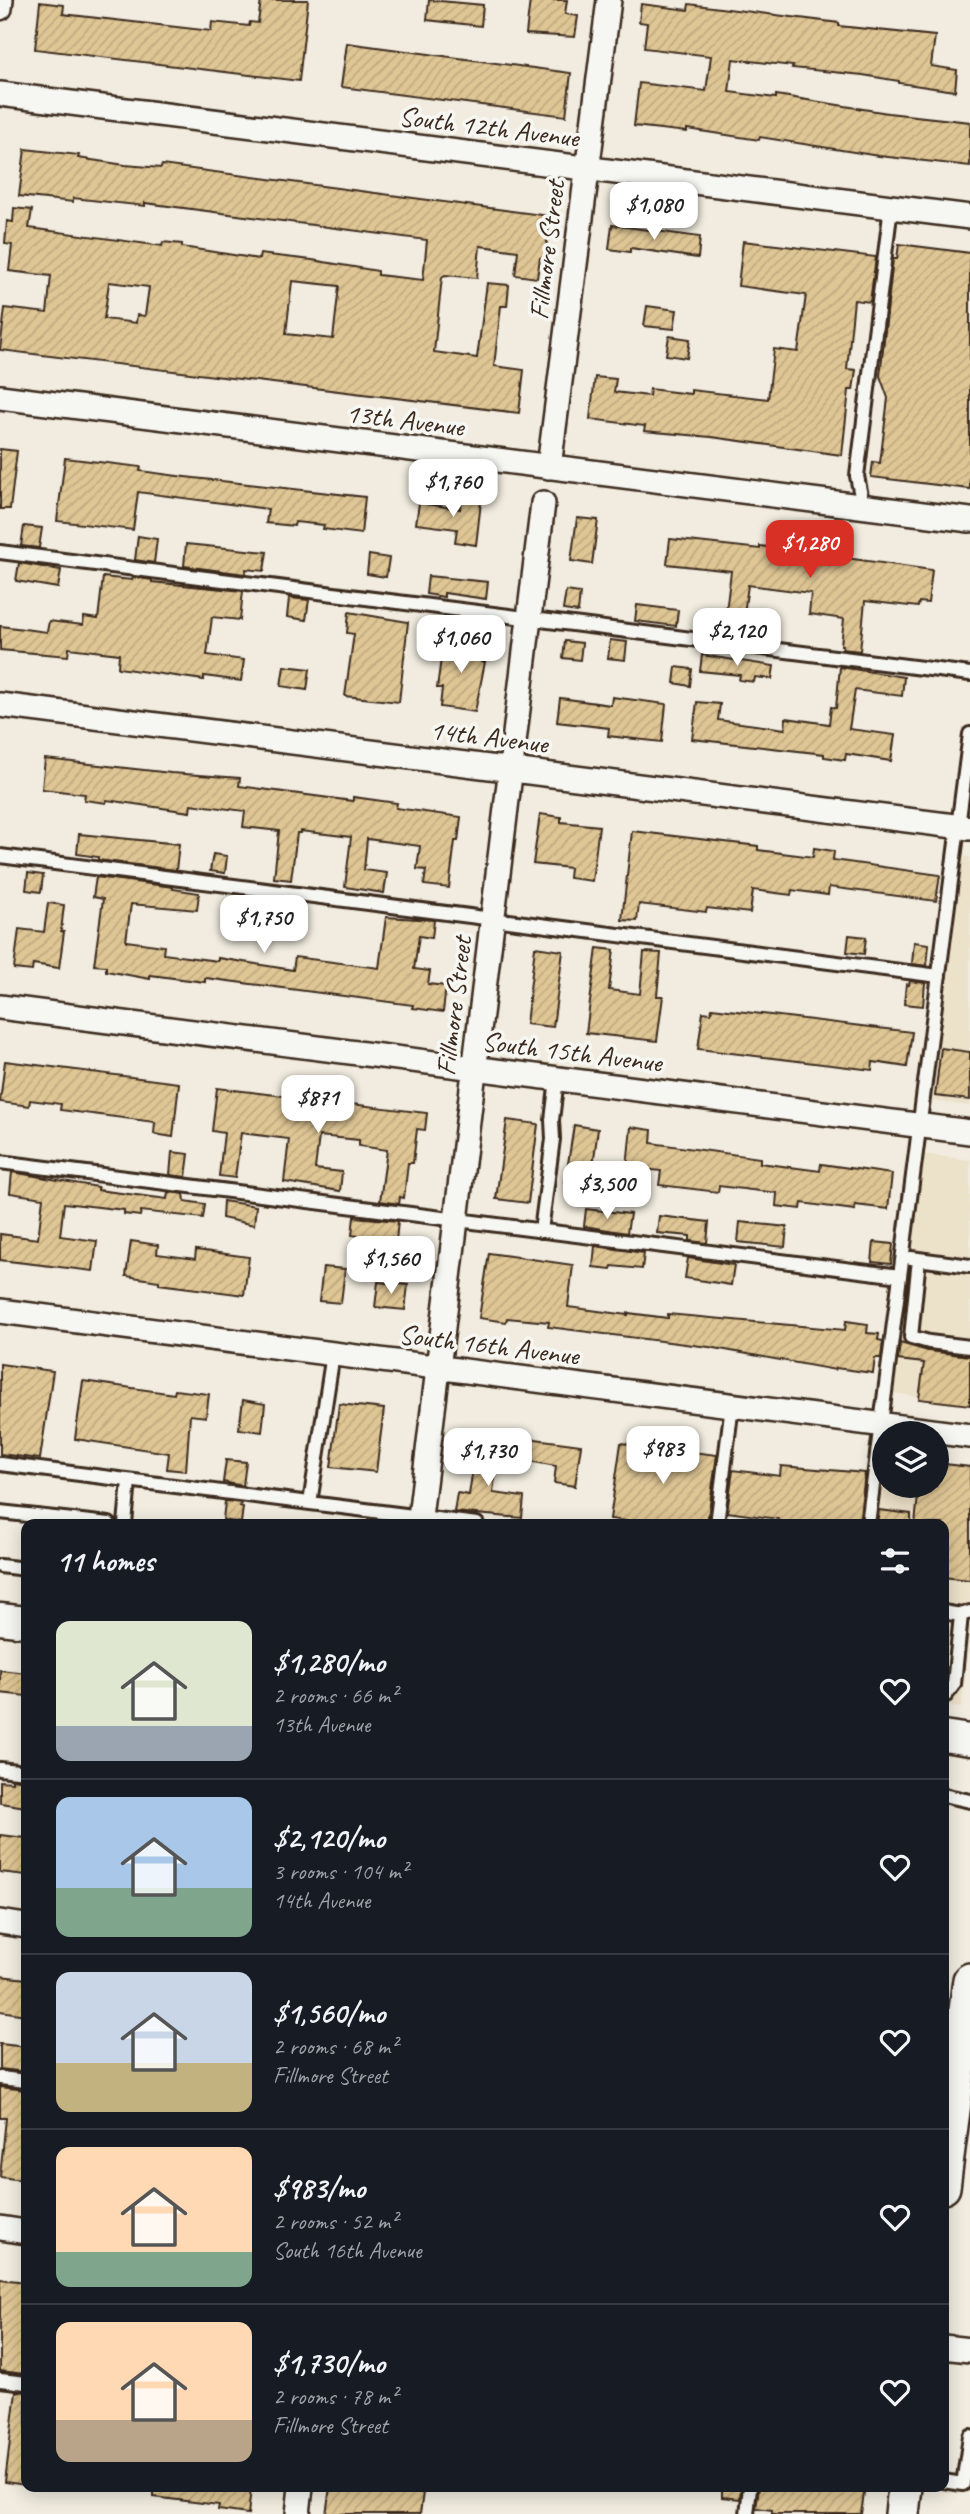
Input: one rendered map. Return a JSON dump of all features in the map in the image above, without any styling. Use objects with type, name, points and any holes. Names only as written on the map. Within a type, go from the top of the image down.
[{"type":"main road","points":[[949,2130],[958,2044],[970,1980]]},
{"type":"main road","points":[[902,2514],[904,2492]]},
{"type":"street","points":[[0,8],[1,0]]},
{"type":"street","name":"Fillmore Street","points":[[549,467],[609,0]]},
{"type":"street","name":"South 12th Avenue","points":[[0,94],[970,217]]},
{"type":"street","name":"13th Avenue","points":[[0,397],[970,520]]},
{"type":"street","name":"Fillmore Street","points":[[420,1517],[543,503]]},
{"type":"street","name":"14th Avenue","points":[[0,705],[964,827]]},
{"type":"street","name":"South 15th Avenue","points":[[0,1007],[970,1132]]},
{"type":"street","name":"South 16th Avenue","points":[[0,1311],[872,1424]]},
{"type":"street","name":"South 16th Avenue","points":[[949,1433],[970,1436]]},
{"type":"street","points":[[0,1619],[21,1621]]},
{"type":"street","points":[[949,1737],[970,1740]]},
{"type":"street","points":[[0,1922],[21,1925]]},
{"type":"street","points":[[0,2228],[21,2230]]},
{"type":"street","points":[[949,2348],[970,2350]]},
{"type":"street","points":[[298,2514],[300,2492]]},
{"type":"lane","points":[[863,506],[857,476],[891,207]]},
{"type":"lane","points":[[0,551],[970,674]]},
{"type":"lane","points":[[882,1421],[939,976],[964,827],[970,734]]},
{"type":"lane","points":[[0,856],[939,976]]},
{"type":"lane","points":[[541,1231],[553,1139],[552,1120],[557,1079]]},
{"type":"lane","points":[[0,1162],[900,1276]]},
{"type":"lane","points":[[902,1257],[970,1266]]},
{"type":"lane","points":[[919,1259],[911,1337],[970,1347]]},
{"type":"lane","points":[[310,1503],[333,1354]]},
{"type":"lane","points":[[718,1519],[732,1405]]},
{"type":"lane","points":[[0,1464],[436,1519]]},
{"type":"lane","points":[[126,1519],[130,1481]]},
{"type":"lane","points":[[869,1519],[872,1494]]},
{"type":"lane","points":[[0,1512],[63,1519]]},
{"type":"lane","points":[[0,1566],[21,1568]]},
{"type":"lane","points":[[949,1691],[954,1684],[966,1613]]},
{"type":"lane","points":[[0,1769],[21,1771]]},
{"type":"lane","points":[[949,1796],[970,1801]]},
{"type":"lane","points":[[0,2078],[21,2080]]},
{"type":"lane","points":[[0,2380],[21,2383]]},
{"type":"lane","points":[[949,2482],[963,2484],[970,2436]]},
{"type":"lane","points":[[747,2514],[750,2492]]},
{"type":"shaded area","points":[[959,856],[970,857],[970,1106],[931,1101]]},
{"type":"shaded area","points":[[923,1154],[970,1160],[970,1405],[894,1393]]},
{"type":"shaded area","points":[[970,1468],[970,1635],[961,1708],[949,1706],[949,1519],[877,1519],[879,1498],[949,1498],[949,1479]]},
{"type":"building","points":[[261,0],[308,0],[299,81],[35,49],[40,2],[64,5],[63,14],[211,31],[212,22],[249,26],[250,22],[258,23]]},
{"type":"building","points":[[429,0],[483,5],[481,26],[427,20]]},
{"type":"building","points":[[530,0],[567,0],[565,14],[578,16],[575,37],[526,34]]},
{"type":"building","points":[[641,4],[688,10],[689,4],[839,23],[839,26],[935,36],[931,66],[957,70],[955,91],[863,75],[733,59],[729,92],[776,98],[776,95],[888,113],[970,122],[970,166],[879,156],[760,137],[759,140],[687,129],[687,132],[634,126],[639,83],[706,91],[711,56],[644,48],[647,23],[639,22]]},
{"type":"building","points":[[347,43],[571,73],[566,116],[341,87]]},
{"type":"building","points":[[25,149],[79,155],[78,158],[125,165],[161,168],[162,165],[550,216],[545,259],[540,258],[537,278],[515,275],[518,251],[480,246],[477,278],[442,277],[434,352],[477,358],[487,283],[509,285],[507,306],[501,306],[494,366],[524,370],[519,413],[0,350],[5,308],[47,313],[51,276],[9,271],[12,245],[5,244],[7,221],[13,222],[14,208],[32,210],[29,228],[162,246],[163,242],[182,244],[182,247],[259,259],[260,254],[312,260],[378,271],[378,275],[423,280],[427,240],[145,203],[145,206],[73,198],[73,202],[19,196]],"holes":[[[292,281],[339,286],[333,339],[286,334]],[[109,282],[149,287],[145,316],[137,315],[136,323],[104,319]]]},
{"type":"building","points":[[612,225],[700,237],[698,258],[630,248],[630,252],[609,249]]},
{"type":"building","points":[[743,241],[876,257],[870,302],[854,300],[847,369],[856,370],[853,390],[849,390],[842,455],[711,437],[644,431],[645,426],[590,419],[595,377],[616,379],[614,392],[649,396],[650,389],[691,394],[691,390],[768,399],[774,349],[798,352],[806,295],[738,286]]},
{"type":"building","points":[[899,244],[970,253],[970,489],[871,477],[873,462],[880,463],[888,398],[880,376],[893,259],[897,259]]},
{"type":"building","points":[[647,306],[677,310],[674,329],[644,326]]},
{"type":"building","points":[[669,336],[690,339],[687,358],[666,355]]},
{"type":"building","points":[[0,449],[17,451],[10,509],[0,509]]},
{"type":"building","points":[[65,458],[141,467],[140,471],[185,477],[365,497],[361,534],[323,529],[324,525],[266,523],[268,509],[138,492],[133,530],[57,521]]},
{"type":"building","points":[[461,499],[481,502],[476,545],[455,542],[457,529],[416,524],[419,503],[460,509]]},
{"type":"building","points":[[577,518],[598,520],[592,564],[571,561]]},
{"type":"building","points":[[24,526],[42,528],[39,548],[21,546]]},
{"type":"building","points":[[138,536],[157,539],[154,563],[135,560]]},
{"type":"building","points":[[670,539],[760,549],[760,546],[932,570],[928,603],[919,602],[918,607],[865,601],[860,651],[842,649],[844,619],[809,614],[811,593],[748,585],[744,614],[726,612],[731,571],[667,564]]},
{"type":"building","points":[[186,544],[267,552],[264,571],[246,569],[245,574],[184,566]]},
{"type":"building","points":[[369,555],[389,558],[386,577],[367,574]]},
{"type":"building","points":[[19,563],[61,570],[58,588],[16,581]]},
{"type":"building","points":[[428,576],[488,582],[486,599],[444,593],[444,597],[426,594]]},
{"type":"building","points":[[103,577],[132,580],[133,577],[152,582],[243,591],[240,620],[212,617],[207,655],[244,660],[241,681],[204,676],[204,680],[118,668],[119,654],[69,648],[68,656],[0,650],[0,626],[47,632],[49,621],[83,625],[84,617],[98,619]]},
{"type":"building","points":[[566,591],[580,593],[578,612],[563,610]]},
{"type":"building","points":[[289,598],[309,600],[306,620],[287,617]]},
{"type":"building","points":[[637,605],[678,610],[676,626],[635,621]]},
{"type":"building","points":[[349,612],[408,622],[399,702],[345,696],[354,634],[347,633]]},
{"type":"building","points":[[449,638],[484,642],[482,662],[485,662],[475,712],[440,707],[442,688],[437,688],[442,651],[447,652]]},
{"type":"building","points":[[610,640],[627,642],[625,660],[608,658]]},
{"type":"building","points":[[565,641],[582,643],[580,660],[563,658]]},
{"type":"building","points":[[702,655],[774,666],[772,679],[755,677],[754,682],[739,680],[740,675],[700,671]]},
{"type":"building","points":[[284,666],[310,669],[307,690],[281,686]]},
{"type":"building","points":[[676,667],[692,669],[690,686],[674,683]]},
{"type":"building","points":[[840,667],[904,677],[902,696],[855,690],[849,729],[895,735],[891,761],[846,754],[845,760],[824,757],[824,754],[692,739],[697,702],[720,704],[718,720],[785,729],[786,718],[829,724],[831,707],[836,708]]},
{"type":"building","points":[[612,697],[666,704],[662,742],[608,736],[609,728],[557,722],[560,698],[611,705]]},
{"type":"building","points":[[45,759],[240,778],[239,786],[353,801],[353,797],[397,803],[396,808],[461,817],[449,888],[424,885],[426,870],[417,869],[420,846],[367,839],[364,870],[387,873],[384,893],[345,887],[351,837],[300,831],[297,833],[291,880],[274,878],[279,831],[243,827],[245,811],[191,804],[190,812],[107,800],[106,803],[84,800],[85,794],[42,789]]},
{"type":"building","points":[[540,814],[561,817],[561,822],[599,826],[592,881],[569,878],[570,868],[533,864]]},
{"type":"building","points":[[632,831],[758,846],[758,850],[813,857],[814,848],[834,851],[833,860],[940,875],[936,901],[829,887],[828,895],[792,890],[791,895],[753,890],[750,913],[707,908],[706,912],[639,904],[637,921],[622,920]]},
{"type":"building","points":[[79,834],[179,844],[176,870],[98,860],[98,857],[77,854]]},
{"type":"building","points":[[213,854],[227,856],[225,873],[210,871]]},
{"type":"building","points":[[28,873],[43,875],[41,892],[26,890]]},
{"type":"building","points":[[96,877],[199,893],[197,910],[131,904],[126,941],[164,946],[163,954],[218,961],[218,958],[293,970],[295,957],[379,968],[386,917],[434,920],[432,938],[419,936],[414,969],[430,971],[428,984],[446,986],[443,1012],[412,1008],[413,1005],[205,978],[205,982],[150,975],[150,979],[106,971],[106,966],[94,965],[103,899],[93,897]]},
{"type":"building","points":[[232,899],[259,903],[260,899],[277,902],[274,921],[230,916]]},
{"type":"building","points":[[48,903],[64,905],[61,931],[64,932],[59,968],[33,964],[32,971],[14,969],[19,929],[44,932]]},
{"type":"building","points":[[849,935],[866,937],[864,954],[847,952]]},
{"type":"building","points":[[914,942],[929,944],[927,966],[912,964]]},
{"type":"building","points":[[535,947],[563,951],[553,1027],[526,1024]]},
{"type":"building","points":[[597,948],[614,950],[609,990],[640,994],[644,952],[661,953],[657,996],[663,996],[657,1041],[586,1033]]},
{"type":"building","points":[[910,981],[925,983],[923,1006],[904,1004],[906,984],[909,985]]},
{"type":"building","points":[[712,1008],[912,1032],[907,1067],[873,1062],[872,1070],[698,1049],[703,1012],[711,1013]]},
{"type":"building","points":[[941,1048],[970,1052],[970,1100],[935,1096]]},
{"type":"building","points":[[5,1061],[179,1083],[173,1137],[154,1134],[155,1122],[60,1110],[61,1104],[30,1100],[29,1106],[0,1102]]},
{"type":"building","points":[[217,1088],[427,1113],[425,1130],[417,1129],[413,1163],[408,1163],[404,1198],[400,1197],[399,1204],[380,1201],[387,1150],[359,1146],[359,1140],[319,1136],[315,1169],[342,1172],[340,1191],[284,1182],[289,1139],[241,1133],[235,1178],[219,1176],[224,1133],[212,1131]]},
{"type":"building","points":[[507,1120],[538,1124],[528,1203],[496,1199]]},
{"type":"building","points":[[574,1125],[598,1129],[590,1187],[565,1183]]},
{"type":"building","points":[[631,1127],[652,1130],[651,1143],[760,1158],[760,1163],[820,1171],[821,1164],[892,1174],[888,1209],[855,1205],[855,1210],[802,1203],[801,1209],[776,1206],[777,1193],[719,1186],[718,1192],[659,1185],[661,1171],[627,1167]]},
{"type":"building","points":[[172,1152],[189,1154],[186,1177],[170,1175]]},
{"type":"building","points":[[12,1172],[98,1187],[98,1190],[167,1199],[168,1192],[184,1194],[185,1201],[205,1204],[203,1218],[141,1211],[140,1216],[124,1214],[124,1210],[64,1203],[60,1236],[97,1241],[93,1271],[0,1260],[0,1234],[38,1239],[43,1198],[10,1193]]},
{"type":"building","points":[[223,1201],[256,1206],[254,1225],[222,1218]]},
{"type":"building","points":[[586,1209],[630,1214],[627,1233],[584,1226]]},
{"type":"building","points":[[659,1216],[709,1222],[707,1243],[690,1241],[690,1236],[657,1233]]},
{"type":"building","points":[[354,1217],[398,1221],[396,1241],[352,1235]]},
{"type":"building","points":[[740,1222],[787,1227],[785,1247],[738,1242]]},
{"type":"building","points":[[131,1241],[158,1245],[157,1254],[195,1259],[196,1250],[249,1257],[244,1295],[159,1284],[159,1281],[126,1276]]},
{"type":"building","points":[[874,1242],[893,1244],[891,1264],[872,1262]]},
{"type":"building","points":[[595,1246],[644,1253],[642,1269],[593,1267]]},
{"type":"building","points":[[489,1253],[573,1265],[568,1307],[628,1315],[668,1318],[668,1314],[845,1330],[846,1321],[868,1324],[867,1333],[879,1334],[878,1340],[883,1341],[881,1358],[875,1358],[873,1373],[835,1370],[709,1347],[548,1327],[549,1322],[507,1318],[506,1322],[479,1318]]},
{"type":"building","points":[[688,1258],[734,1265],[731,1285],[685,1278]]},
{"type":"building","points":[[323,1267],[345,1269],[341,1303],[319,1301]]},
{"type":"building","points":[[378,1282],[408,1285],[405,1310],[375,1307]]},
{"type":"building","points":[[900,1343],[928,1351],[970,1356],[970,1405],[919,1399],[924,1363],[898,1360]]},
{"type":"building","points":[[0,1364],[53,1371],[40,1459],[0,1454]]},
{"type":"building","points":[[83,1381],[174,1394],[175,1390],[209,1394],[206,1417],[190,1415],[186,1471],[167,1469],[169,1453],[75,1439]]},
{"type":"building","points":[[243,1400],[265,1404],[262,1432],[239,1429]]},
{"type":"building","points":[[339,1404],[384,1409],[376,1472],[331,1467]]},
{"type":"building","points":[[520,1437],[581,1445],[575,1486],[554,1483],[556,1466],[517,1459]]},
{"type":"building","points":[[477,1440],[499,1443],[493,1493],[524,1497],[522,1518],[454,1512],[457,1493],[469,1495]]},
{"type":"building","points":[[621,1443],[717,1455],[708,1519],[610,1519]]},
{"type":"building","points":[[226,1460],[246,1462],[243,1486],[223,1482]]},
{"type":"building","points":[[949,1465],[970,1467],[970,1580],[949,1578],[949,1519],[916,1519],[918,1498],[949,1498]]},
{"type":"building","points":[[781,1466],[865,1473],[860,1519],[778,1519],[727,1512],[733,1470],[780,1476]]},
{"type":"building","points":[[225,1501],[241,1503],[242,1519],[223,1519]]},
{"type":"building","points":[[879,1510],[911,1514],[911,1519],[878,1519]]},
{"type":"building","points":[[0,1670],[21,1672],[21,1695],[0,1693]]},
{"type":"building","points":[[12,1779],[21,1780],[21,1806],[0,1803],[0,1781],[12,1782]]},
{"type":"building","points":[[0,1835],[21,1837],[21,1874],[0,1872]]},
{"type":"building","points":[[0,1976],[21,1978],[21,2014],[0,2011]]},
{"type":"building","points":[[0,2044],[21,2046],[21,2071],[0,2069]]},
{"type":"building","points":[[0,2087],[21,2089],[21,2180],[0,2177],[6,2118],[0,2118]]},
{"type":"building","points":[[0,2279],[21,2281],[21,2374],[0,2371]]},
{"type":"building","points":[[16,2391],[21,2392],[21,2484],[5,2482]]},
{"type":"building","points":[[154,2492],[251,2492],[248,2514],[218,2510],[219,2505],[154,2497]]},
{"type":"building","points":[[329,2492],[423,2493],[420,2514],[326,2514]]},
{"type":"building","points":[[722,2492],[741,2492],[740,2499],[722,2497]]},
{"type":"building","points":[[758,2492],[864,2492],[861,2514],[772,2514],[772,2510],[756,2508]]}]
